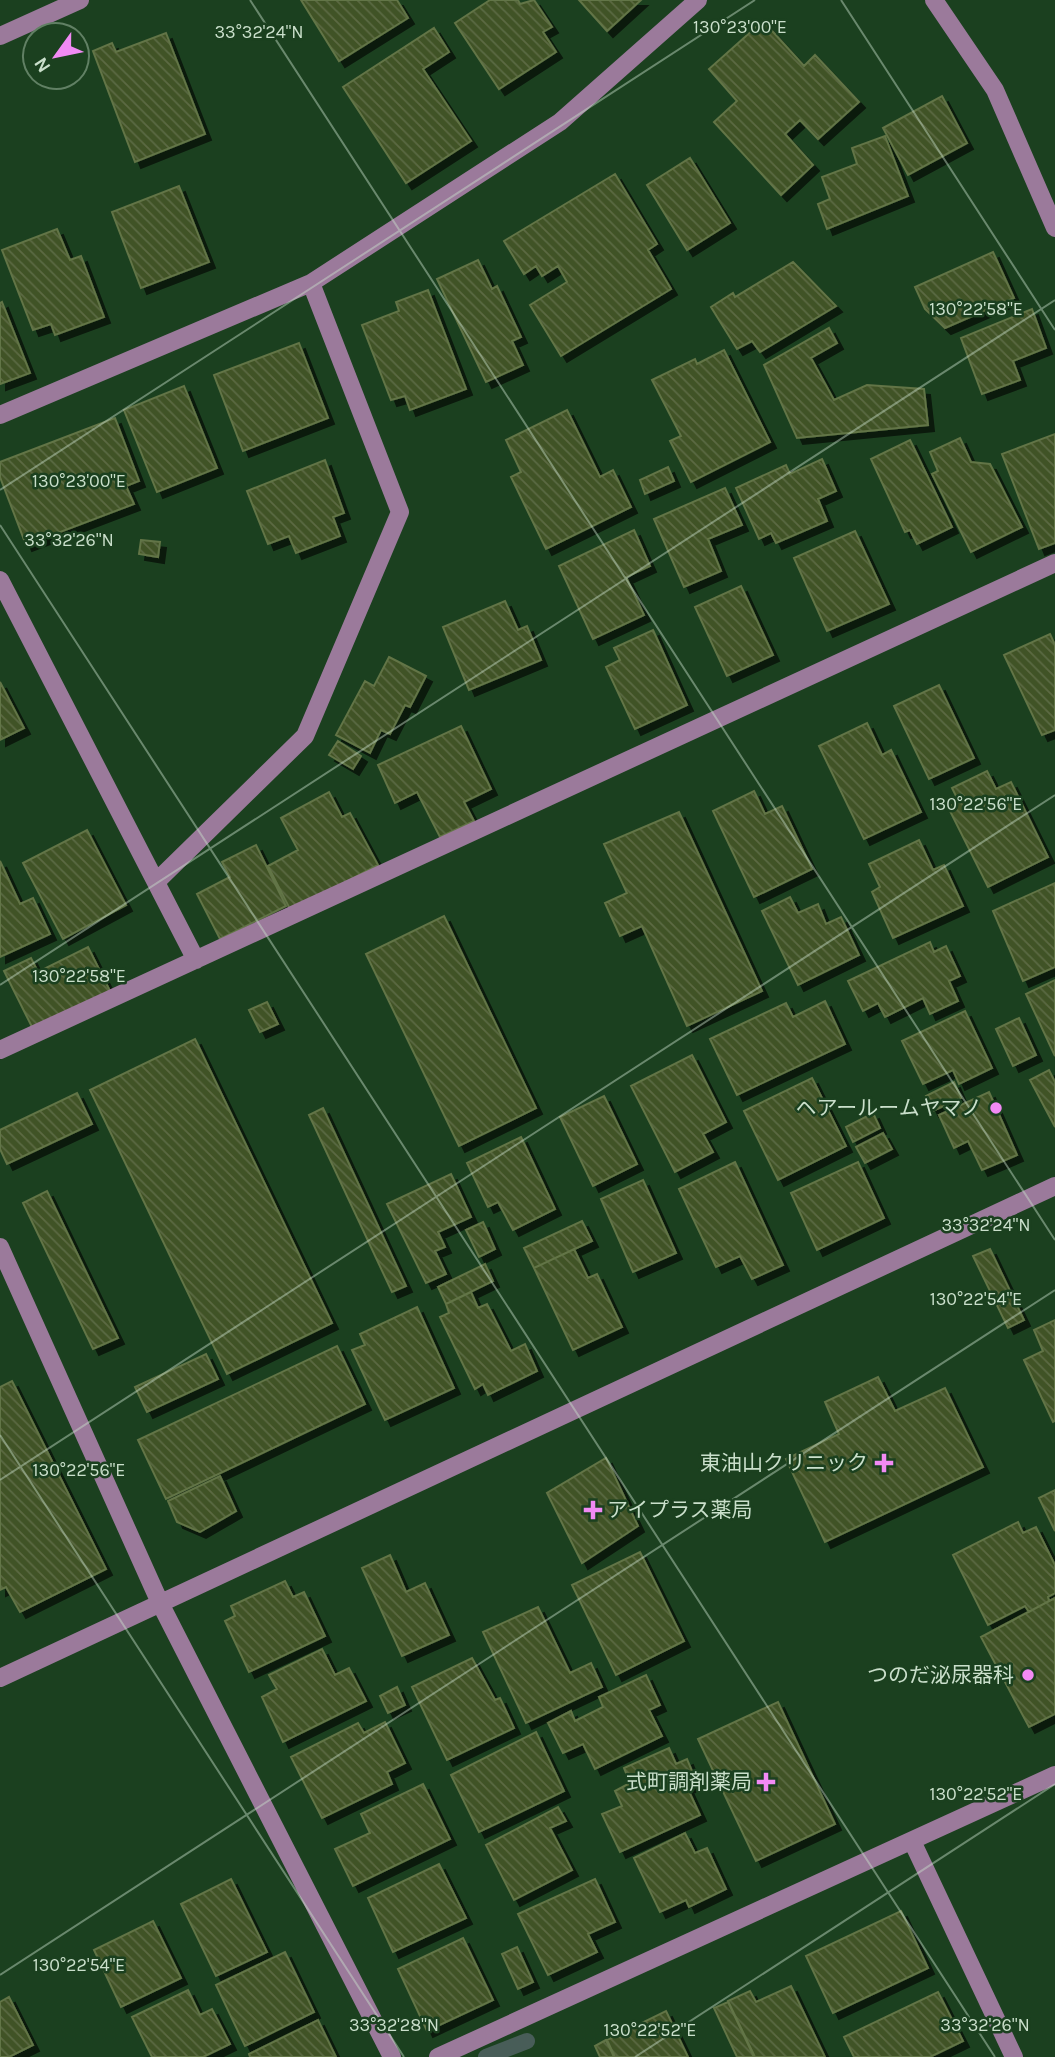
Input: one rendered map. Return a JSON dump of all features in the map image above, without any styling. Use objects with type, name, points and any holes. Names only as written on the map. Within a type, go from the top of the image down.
[{"type":"street","points":[[0,415],[311,283],[560,122],[698,0]]},
{"type":"street","points":[[934,0],[995,90],[1055,228]]},
{"type":"street","points":[[0,36],[70,2]]},
{"type":"street","points":[[156,883],[305,736],[400,512],[311,283]]},
{"type":"street","points":[[0,1050],[1055,563]]},
{"type":"street","points":[[0,580],[196,960]]},
{"type":"street","points":[[0,1678],[162,1605],[1055,1186]]},
{"type":"street","points":[[0,1247],[162,1605],[393,2057]]},
{"type":"street","points":[[438,2057],[1055,1775]]},
{"type":"street","points":[[912,1841],[1014,2057]]},
{"type":"building","points":[[301,0],[397,0],[408,18],[339,61]]},
{"type":"building","points":[[490,0],[518,0],[520,4],[534,0],[552,27],[543,32],[556,52],[499,89],[455,23]]},
{"type":"building","points":[[579,0],[641,0],[607,31]]},
{"type":"building","points":[[763,21],[804,66],[815,55],[859,102],[818,139],[800,120],[785,134],[813,165],[781,195],[714,122],[737,101],[709,69]]},
{"type":"building","points":[[434,28],[449,52],[423,69],[471,141],[406,183],[343,87]]},
{"type":"building","points":[[166,33],[205,134],[135,162],[93,51],[112,43],[116,52]]},
{"type":"building","points":[[942,96],[967,143],[908,175],[883,128]]},
{"type":"building","points":[[885,136],[908,196],[827,229],[818,204],[830,199],[822,177],[857,164],[852,148]]},
{"type":"building","points":[[690,158],[730,223],[687,250],[647,185]]},
{"type":"building","points":[[615,174],[657,244],[648,250],[671,289],[561,356],[530,305],[567,282],[558,266],[542,276],[536,266],[524,274],[504,241]]},
{"type":"building","points":[[179,186],[209,262],[141,288],[112,212]]},
{"type":"building","points":[[57,229],[70,260],[81,256],[104,317],[55,335],[51,324],[33,330],[2,250]]},
{"type":"building","points":[[993,252],[1014,298],[945,328],[925,309],[915,287]]},
{"type":"building","points":[[478,260],[492,289],[497,286],[521,337],[512,341],[523,365],[486,382],[437,279]]},
{"type":"building","points":[[793,262],[836,306],[760,352],[752,341],[737,349],[711,307],[733,293],[735,297]]},
{"type":"building","points":[[428,290],[466,389],[410,410],[405,396],[391,400],[362,325],[399,311],[396,302]]},
{"type":"building","points":[[2,302],[30,373],[0,384],[0,303]]},
{"type":"building","points":[[1032,309],[1046,348],[1013,361],[1020,380],[982,394],[961,338]]},
{"type":"building","points":[[829,328],[837,343],[811,358],[834,400],[867,385],[924,389],[928,425],[797,438],[764,365]]},
{"type":"building","points":[[299,343],[328,418],[243,451],[214,375]]},
{"type":"building","points":[[724,350],[770,442],[691,482],[670,441],[681,436],[652,380],[695,359],[697,364]]},
{"type":"building","points":[[184,386],[217,468],[157,492],[124,410]]},
{"type":"building","points":[[567,410],[600,477],[613,470],[631,507],[546,549],[511,477],[521,472],[506,440]]},
{"type":"building","points":[[115,418],[139,481],[126,486],[134,504],[26,545],[0,477],[0,462]]},
{"type":"building","points":[[1055,434],[1055,543],[1039,549],[1002,454]]},
{"type":"building","points":[[960,438],[971,462],[990,464],[1022,527],[971,552],[932,474],[938,471],[930,452]]},
{"type":"building","points":[[910,440],[952,527],[917,544],[910,530],[905,532],[871,459]]},
{"type":"building","points":[[822,459],[836,491],[818,499],[827,521],[776,543],[771,533],[759,539],[736,488],[786,465],[790,474]]},
{"type":"building","points":[[325,460],[344,513],[333,517],[340,536],[296,553],[289,536],[268,544],[247,491]]},
{"type":"building","points":[[668,467],[674,481],[645,494],[640,480]]},
{"type":"building","points":[[725,488],[742,525],[708,539],[721,571],[684,587],[654,519]]},
{"type":"building","points":[[634,530],[650,566],[626,577],[644,615],[593,639],[559,566]]},
{"type":"building","points":[[855,531],[889,604],[827,631],[794,558]]},
{"type":"building","points":[[141,540],[160,542],[158,557],[139,554]]},
{"type":"building","points":[[741,586],[773,655],[727,676],[695,607]]},
{"type":"building","points":[[505,601],[518,630],[527,626],[541,660],[469,690],[443,627]]},
{"type":"building","points":[[653,630],[687,705],[635,729],[606,667],[620,660],[614,648]]},
{"type":"building","points":[[1050,634],[1055,645],[1055,730],[1042,735],[1004,655]]},
{"type":"building","points":[[389,657],[426,676],[410,707],[405,705],[390,734],[381,730],[370,753],[336,735],[365,681],[374,686]]},
{"type":"building","points":[[0,682],[24,728],[0,740]]},
{"type":"building","points":[[939,685],[974,758],[929,779],[894,706]]},
{"type":"building","points":[[867,723],[882,755],[891,750],[921,812],[864,839],[819,746]]},
{"type":"building","points":[[461,726],[491,789],[464,802],[474,821],[440,837],[417,792],[395,803],[378,765]]},
{"type":"building","points":[[338,741],[361,756],[353,769],[329,755]]},
{"type":"building","points":[[987,771],[996,789],[1011,782],[1048,857],[988,887],[948,807],[959,802],[952,788]]},
{"type":"building","points":[[754,791],[765,814],[782,806],[812,869],[754,897],[713,811]]},
{"type":"building","points":[[329,792],[342,817],[350,813],[378,865],[291,911],[268,866],[298,850],[281,818]]},
{"type":"building","points":[[679,812],[762,991],[687,1026],[642,926],[620,936],[605,903],[627,893],[604,844]]},
{"type":"building","points":[[87,830],[126,905],[63,939],[23,863]]},
{"type":"building","points":[[919,840],[933,870],[944,865],[963,906],[893,938],[872,892],[880,887],[869,864]]},
{"type":"building","points":[[256,845],[286,906],[220,939],[197,894],[230,877],[222,862]]},
{"type":"building","points":[[0,861],[20,904],[33,898],[50,934],[0,957]]},
{"type":"building","points":[[1055,883],[1055,967],[1023,981],[993,911]]},
{"type":"building","points":[[790,897],[798,913],[818,904],[826,924],[841,917],[859,955],[798,985],[762,911]]},
{"type":"building","points":[[444,916],[536,1108],[459,1146],[366,954]]},
{"type":"building","points":[[930,942],[934,952],[946,946],[960,976],[949,981],[958,1001],[930,1014],[923,998],[885,1017],[878,1003],[863,1011],[848,981]]},
{"type":"building","points":[[88,947],[112,995],[35,1033],[4,971],[31,958],[38,972]]},
{"type":"building","points":[[1055,980],[1055,1056],[1026,994]]},
{"type":"building","points":[[825,1001],[845,1044],[737,1095],[710,1039],[786,1003],[793,1017]]},
{"type":"building","points":[[267,1002],[278,1024],[260,1032],[249,1010]]},
{"type":"building","points":[[965,1011],[992,1068],[959,1084],[953,1070],[923,1084],[902,1041]]},
{"type":"building","points":[[1019,1018],[1036,1055],[1013,1066],[996,1029]]},
{"type":"building","points":[[195,1039],[332,1323],[227,1374],[90,1090]]},
{"type":"building","points":[[692,1055],[726,1122],[703,1134],[713,1152],[675,1172],[631,1086]]},
{"type":"building","points":[[1049,1070],[1055,1082],[1055,1127],[1030,1080]]},
{"type":"building","points":[[812,1078],[846,1146],[778,1180],[744,1111]]},
{"type":"building","points":[[954,1082],[961,1098],[933,1111],[926,1096]]},
{"type":"building","points":[[989,1092],[1017,1155],[982,1170],[968,1141],[954,1148],[939,1115]]},
{"type":"building","points":[[77,1093],[92,1124],[7,1164],[0,1149],[0,1130]]},
{"type":"building","points":[[604,1096],[637,1164],[593,1186],[560,1117]]},
{"type":"building","points":[[323,1108],[406,1286],[392,1292],[309,1115]]},
{"type":"building","points":[[873,1113],[880,1128],[853,1142],[846,1127]]},
{"type":"building","points":[[883,1133],[892,1149],[865,1163],[856,1147]]},
{"type":"building","points":[[521,1137],[555,1209],[513,1230],[498,1202],[488,1207],[467,1163]]},
{"type":"building","points":[[735,1162],[783,1265],[752,1279],[740,1256],[716,1267],[679,1189]]},
{"type":"building","points":[[858,1162],[884,1218],[817,1250],[791,1193]]},
{"type":"building","points":[[451,1174],[471,1217],[438,1232],[445,1247],[435,1251],[446,1274],[426,1283],[387,1204]]},
{"type":"building","points":[[643,1180],[676,1253],[633,1272],[601,1199]]},
{"type":"building","points":[[47,1191],[118,1338],[93,1349],[23,1203]]},
{"type":"building","points":[[582,1221],[592,1241],[534,1268],[524,1248]]},
{"type":"building","points":[[483,1222],[495,1249],[479,1257],[466,1230]]},
{"type":"building","points":[[574,1249],[588,1278],[597,1274],[622,1327],[573,1350],[534,1268]]},
{"type":"building","points":[[990,1249],[1024,1320],[1008,1328],[973,1256]]},
{"type":"building","points":[[485,1264],[493,1281],[446,1304],[438,1287]]},
{"type":"building","points":[[471,1292],[478,1308],[487,1304],[511,1351],[525,1344],[537,1371],[488,1395],[483,1384],[475,1389],[440,1317],[449,1313],[446,1304]]},
{"type":"building","points":[[417,1307],[454,1388],[385,1420],[352,1350],[365,1345],[360,1334]]},
{"type":"building","points":[[1055,1320],[1053,1422],[1024,1360],[1043,1351],[1034,1330]]},
{"type":"building","points":[[337,1346],[365,1404],[166,1499],[138,1440]]},
{"type":"building","points":[[206,1354],[218,1379],[147,1412],[135,1387]]},
{"type":"building","name":"東油山クリニック","points":[[878,1377],[895,1411],[945,1388],[983,1467],[825,1542],[786,1459],[839,1434],[825,1402]]},
{"type":"building","points":[[12,1381],[106,1569],[20,1612],[6,1587],[0,1590],[0,1387]]},
{"type":"building","name":"アイプラス薬局","points":[[606,1458],[638,1526],[582,1563],[547,1493]]},
{"type":"building","points":[[220,1476],[236,1511],[200,1532],[177,1522],[168,1501]]},
{"type":"building","points":[[1055,1490],[1055,1531],[1039,1498]]},
{"type":"building","points":[[1018,1522],[1023,1533],[1036,1527],[1055,1565],[1055,1593],[1048,1597],[1049,1601],[1029,1612],[1025,1606],[988,1625],[953,1555]]},
{"type":"building","points":[[640,1552],[684,1641],[616,1675],[572,1585]]},
{"type":"building","points":[[390,1555],[406,1592],[425,1583],[449,1635],[402,1656],[362,1568]]},
{"type":"building","points":[[285,1581],[293,1597],[304,1592],[325,1636],[249,1672],[225,1621],[235,1616],[231,1606]]},
{"type":"building","name":"つのだ泌尿器科","points":[[1055,1598],[1055,1714],[1029,1727],[981,1637]]},
{"type":"building","points":[[538,1607],[570,1673],[591,1663],[602,1687],[526,1723],[483,1632]]},
{"type":"building","points":[[322,1649],[335,1675],[349,1668],[366,1701],[283,1742],[262,1697],[277,1689],[269,1675]]},
{"type":"building","points":[[472,1658],[495,1700],[500,1698],[514,1728],[447,1760],[412,1687]]},
{"type":"building","points":[[646,1675],[660,1705],[649,1710],[662,1736],[595,1769],[583,1744],[563,1753],[548,1723],[571,1711],[575,1721],[603,1707],[599,1697]]},
{"type":"building","points":[[397,1687],[405,1705],[388,1713],[380,1696]]},
{"type":"building","name":"式町調剤薬局","points":[[778,1702],[835,1824],[756,1861],[698,1739]]},
{"type":"building","points":[[385,1722],[405,1763],[387,1772],[392,1784],[322,1818],[291,1757],[358,1723],[364,1733]]},
{"type":"building","points":[[536,1732],[564,1791],[479,1832],[451,1775]]},
{"type":"building","points":[[669,1748],[676,1764],[687,1759],[697,1783],[687,1787],[700,1815],[620,1852],[602,1814],[622,1806],[615,1791],[630,1783],[624,1768]]},
{"type":"building","points":[[423,1784],[450,1839],[353,1886],[335,1849],[370,1833],[361,1814]]},
{"type":"building","points":[[558,1807],[566,1821],[550,1828],[572,1870],[514,1900],[486,1845]]},
{"type":"building","points":[[685,1833],[695,1853],[707,1848],[726,1889],[689,1907],[686,1900],[660,1912],[634,1858]]},
{"type":"building","points":[[439,1864],[466,1918],[393,1952],[368,1898]]},
{"type":"building","points":[[231,1879],[267,1952],[216,1976],[181,1904]]},
{"type":"building","points":[[595,1879],[615,1922],[588,1934],[597,1952],[548,1975],[518,1914]]},
{"type":"building","points":[[901,1911],[928,1968],[833,2013],[806,1956]]},
{"type":"building","points":[[153,1921],[181,1978],[121,2007],[94,1950]]},
{"type":"building","points":[[463,1938],[493,2000],[427,2031],[398,1969]]},
{"type":"building","points":[[517,1947],[533,1982],[518,1989],[502,1954]]},
{"type":"building","points":[[285,1952],[314,2012],[245,2046],[216,1985]]},
{"type":"building","points":[[791,1986],[825,2057],[755,2057],[728,2001],[750,1991],[756,2002]]},
{"type":"building","points":[[188,1990],[200,2015],[212,2009],[230,2044],[203,2057],[152,2057],[132,2017]]},
{"type":"building","points":[[938,1992],[963,2041],[930,2057],[854,2057],[844,2037]]},
{"type":"building","points":[[9,1997],[33,2045],[9,2057],[0,2057],[0,2002]]},
{"type":"building","points":[[728,2002],[754,2057],[737,2057],[714,2008]]},
{"type":"building","points":[[666,2011],[688,2057],[615,2057],[607,2040]]},
{"type":"building","points":[[318,2020],[336,2057],[250,2057],[249,2054]]},
{"type":"building","points":[[606,2040],[614,2057],[600,2057],[595,2046]]},
{"type":"waterway","points":[[486,2057],[527,2041]]},
{"type":"place","name":"ヘアールームヤマノ","points":[[996,1108]]},
{"type":"place","name":"東油山クリニック","points":[[884,1463]]},
{"type":"place","name":"アイプラス薬局","points":[[593,1510]]},
{"type":"place","name":"つのだ泌尿器科","points":[[1028,1675]]},
{"type":"place","name":"式町調剤薬局","points":[[766,1782]]}]
